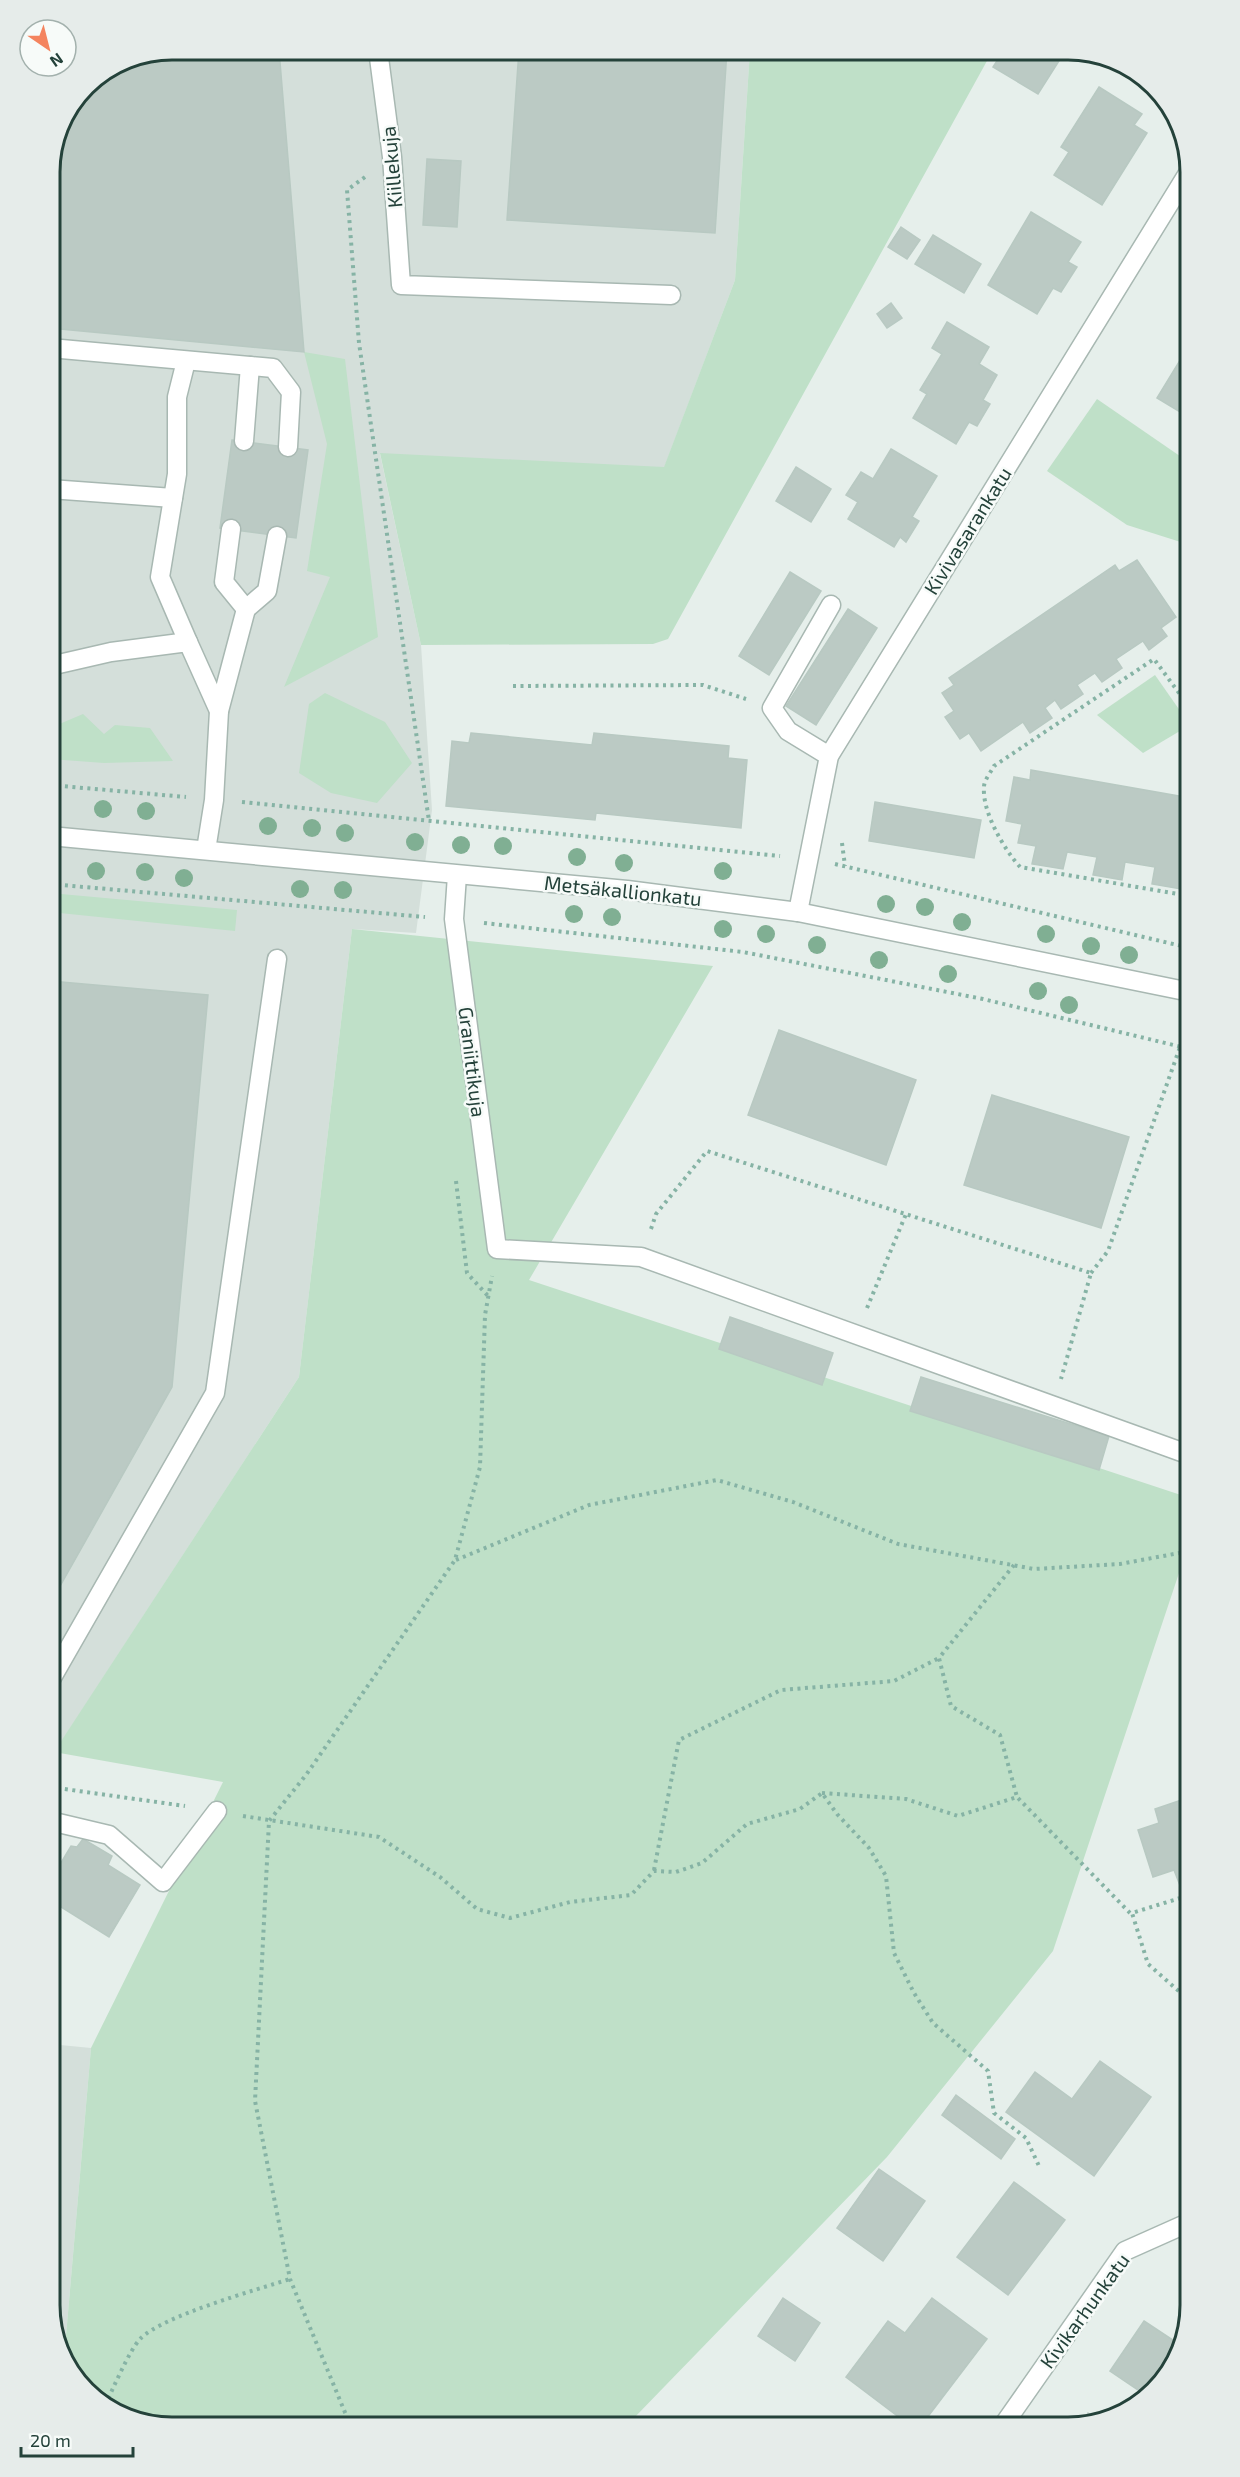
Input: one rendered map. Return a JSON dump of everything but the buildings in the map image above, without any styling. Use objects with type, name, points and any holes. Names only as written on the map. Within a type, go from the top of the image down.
[{"type":"street","name":"Kiillekuja","points":[[379,60],[392,157],[401,285],[671,295]]},
{"type":"street","name":"Kivivasarankatu","points":[[798,912],[829,756],[1180,186]]},
{"type":"street","points":[[60,349],[273,368],[291,392],[288,447]]},
{"type":"street","points":[[186,361],[177,397],[177,474],[160,577],[219,711]]},
{"type":"street","points":[[244,441],[250,366]]},
{"type":"street","points":[[60,490],[173,498]]},
{"type":"street","points":[[231,529],[224,582],[246,609]]},
{"type":"street","points":[[206,850],[214,800],[219,711],[246,609],[267,591],[278,536]]},
{"type":"street","points":[[829,756],[788,730],[772,708],[831,605]]},
{"type":"street","points":[[60,664],[111,652],[188,642]]},
{"type":"street","name":"Metsäkallionkatu","points":[[60,837],[627,890],[798,912],[1180,990]]},
{"type":"street","name":"Graniittikuja","points":[[457,875],[454,919],[497,1249]]},
{"type":"street","points":[[60,1664],[215,1393],[277,958]]},
{"type":"street","points":[[497,1249],[641,1257],[1180,1451]]},
{"type":"street","points":[[60,1823],[109,1835],[163,1882],[217,1811]]},
{"type":"street","name":"Kivikarhunkatu","points":[[1009,2417],[1125,2251],[1180,2227]]},
{"type":"path","points":[[392,157],[347,190],[359,343],[429,821]]},
{"type":"path","points":[[1180,693],[1154,659],[994,766],[983,785],[987,806],[1005,850],[1020,867],[1180,894]]},
{"type":"path","points":[[513,686],[703,685],[772,708]]},
{"type":"path","points":[[60,786],[808,859],[1180,945]]},
{"type":"path","points":[[60,885],[454,919],[742,952],[983,999],[1180,1047],[1108,1251],[1091,1273],[1053,1406]]},
{"type":"path","points":[[641,1257],[656,1214],[707,1151],[1091,1273]]},
{"type":"path","points":[[857,1335],[906,1214]]},
{"type":"path","points":[[347,2417],[290,2279],[255,2101],[269,1821],[306,1775],[455,1560],[480,1467],[485,1315],[497,1249]]},
{"type":"path","points":[[455,1560],[589,1505],[717,1480],[793,1502],[898,1544],[1034,1569],[1120,1564],[1180,1553]]},
{"type":"path","points":[[60,1788],[379,1837],[440,1877],[477,1909],[510,1918],[570,1902],[631,1895],[654,1870],[679,1740],[781,1690],[894,1681],[939,1659],[1014,1565]]},
{"type":"path","points":[[939,1659],[951,1706],[1000,1735],[1017,1797],[1130,1913]]},
{"type":"path","points":[[654,1870],[676,1872],[702,1863],[747,1824],[800,1809],[822,1793],[906,1799],[958,1816],[1017,1797]]},
{"type":"path","points":[[822,1793],[837,1814],[869,1848],[886,1876],[894,1953],[914,1993],[933,2023],[988,2071],[994,2113],[1026,2138],[1039,2166]]},
{"type":"path","points":[[1180,1898],[1132,1913],[1148,1964],[1180,1992]]},
{"type":"path","points":[[109,2397],[139,2339],[165,2324],[212,2305],[290,2279]]},
{"type":"shaded area","points":[[749,60],[735,280],[664,468],[380,454],[421,645],[432,810],[416,933],[352,929],[299,1377],[60,1744],[60,165],[64,143],[79,110],[104,83],[136,66],[157,61]]},
{"type":"shaded area","points":[[60,2045],[91,2048],[66,2340],[60,2312]]},
{"type":"green space","points":[[749,60],[987,60],[668,639],[653,644],[421,645],[380,453],[664,467],[735,280]]},
{"type":"green space","points":[[304,352],[345,359],[378,637],[284,687],[330,577],[307,571],[327,444]]},
{"type":"green space","points":[[1097,399],[1180,456],[1180,542],[1127,525],[1047,471]]},
{"type":"green space","points":[[1155,675],[1180,711],[1180,731],[1143,753],[1097,715]]},
{"type":"green space","points":[[325,693],[385,722],[412,763],[377,803],[331,793],[299,773],[309,704]]},
{"type":"green space","points":[[83,714],[104,734],[115,725],[150,728],[173,761],[104,763],[60,760],[60,724]]},
{"type":"green space","points":[[60,894],[237,910],[235,931],[60,913]]},
{"type":"green space","points":[[352,929],[713,966],[529,1280],[1180,1495],[1180,1570],[1053,1951],[887,2157],[635,2417],[165,2417],[150,2415],[129,2408],[104,2394],[83,2373],[66,2341],[91,2048],[223,1782],[60,1753],[60,1743],[299,1377]]}]
